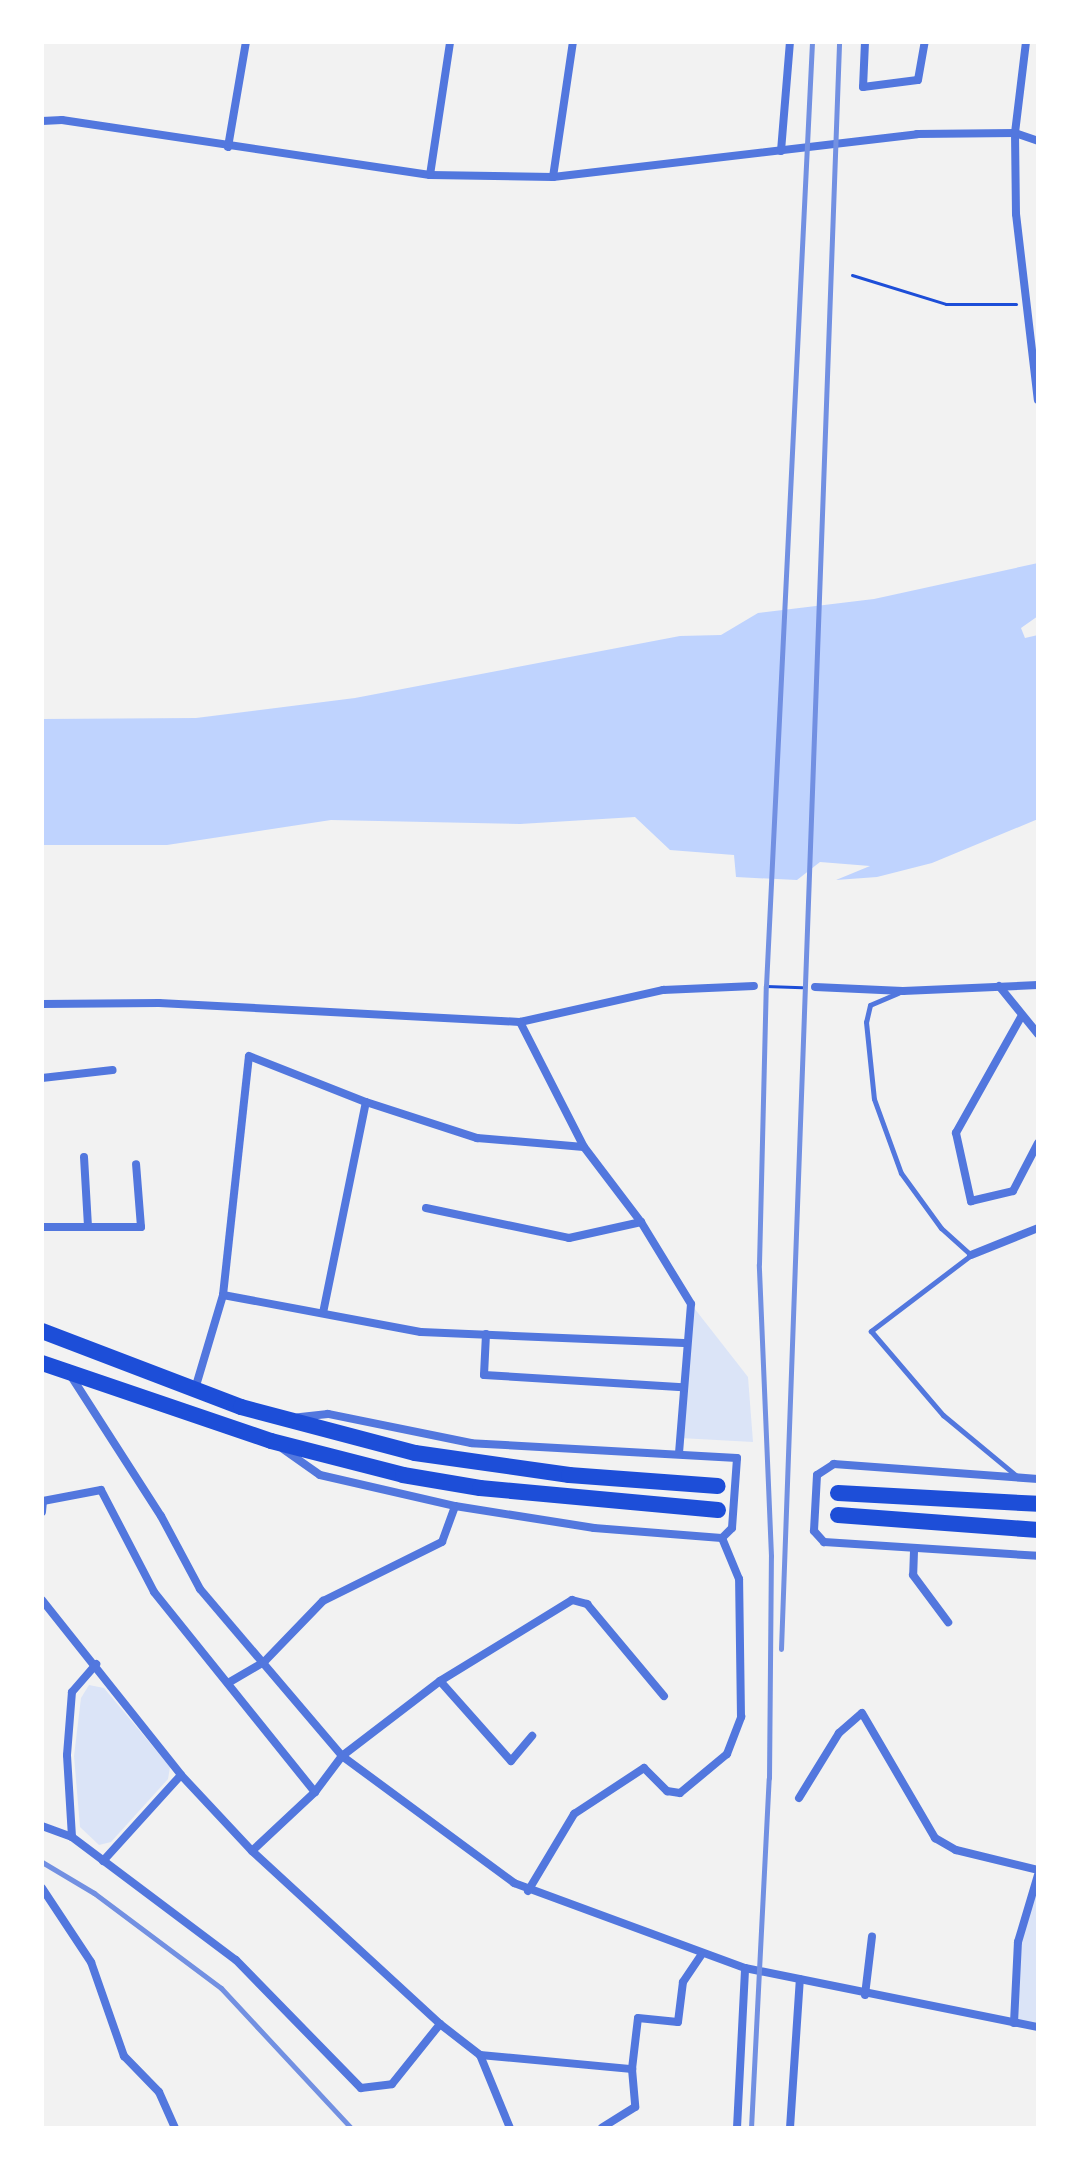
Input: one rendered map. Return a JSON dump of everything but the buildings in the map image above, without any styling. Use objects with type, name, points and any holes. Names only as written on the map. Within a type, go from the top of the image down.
[{"type":"highway","points":[[42,1331],[278,1419],[490,1466],[718,1486]]},
{"type":"highway","points":[[42,1363],[271,1441],[403,1475],[480,1488],[718,1510]]},
{"type":"highway","points":[[838,1493],[1038,1504]]},
{"type":"highway","points":[[838,1515],[1038,1530]]},
{"type":"street","points":[[228,147],[246,42]]},
{"type":"street","points":[[430,175],[450,42]]},
{"type":"street","points":[[553,177],[573,42]]},
{"type":"street","points":[[781,151],[790,42]]},
{"type":"street","points":[[865,42],[863,87],[918,80],[925,42]]},
{"type":"street","points":[[1026,42],[1015,133],[1024,309],[1038,400]]},
{"type":"street","points":[[42,121],[62,120],[430,175],[553,177],[917,134],[1015,133],[1038,141]]},
{"type":"street","points":[[810,987],[903,991],[1038,985]]},
{"type":"street","points":[[42,1004],[159,1003],[520,1022],[663,990],[754,986]]},
{"type":"street","points":[[999,986],[1021,1017],[1038,1034]]},
{"type":"street","points":[[1021,1017],[956,1133],[971,1201],[1013,1191],[1038,1143]]},
{"type":"street","points":[[520,1022],[584,1147],[641,1222],[691,1304],[684,1343],[679,1453]]},
{"type":"street","points":[[195,1390],[223,1295],[249,1056],[366,1102],[477,1138],[584,1147]]},
{"type":"street","points":[[42,1078],[113,1070]]},
{"type":"street","points":[[323,1313],[366,1102]]},
{"type":"street","points":[[84,1157],[88,1227]]},
{"type":"street","points":[[42,1227],[141,1227],[136,1164]]},
{"type":"street","points":[[426,1208],[569,1238],[641,1222]]},
{"type":"street","points":[[971,1255],[1038,1228]]},
{"type":"street","points":[[223,1295],[421,1332],[684,1343]]},
{"type":"street","points":[[486,1334],[484,1375],[683,1387]]},
{"type":"street","points":[[68,1372],[161,1516],[200,1589],[342,1756],[528,1891],[701,1955],[745,1968],[865,1995],[1038,2027]]},
{"type":"street","points":[[271,1441],[320,1475],[455,1506],[594,1528],[722,1538],[732,1528],[737,1458],[471,1443],[328,1414],[278,1419]]},
{"type":"street","points":[[1038,1479],[834,1464],[817,1475],[814,1531],[824,1542],[914,1551],[1038,1556]]},
{"type":"street","points":[[42,1512],[43,1501],[101,1490],[154,1592],[315,1792]]},
{"type":"street","points":[[228,1683],[264,1662],[323,1601],[442,1542],[455,1506]]},
{"type":"street","points":[[528,1891],[574,1814],[644,1768],[667,1791],[680,1793],[727,1754],[741,1717],[739,1579],[722,1538]]},
{"type":"street","points":[[914,1551],[913,1575],[948,1622]]},
{"type":"street","points":[[42,1600],[96,1664],[181,1775],[252,1851],[440,2024],[480,2055],[510,2128]]},
{"type":"street","points":[[252,1851],[315,1792],[342,1756],[440,1681],[572,1600],[587,1604],[664,1696]]},
{"type":"street","points":[[72,1837],[67,1755],[72,1692],[96,1664]]},
{"type":"street","points":[[440,1681],[511,1761],[532,1736]]},
{"type":"street","points":[[799,1798],[839,1733],[862,1713],[935,1838],[956,1850],[1038,1873],[1018,1942],[1014,2023]]},
{"type":"street","points":[[103,1861],[181,1775]]},
{"type":"street","points":[[42,1826],[72,1837],[236,1960],[361,2088],[392,2084],[440,2024]]},
{"type":"street","points":[[42,1888],[91,1962],[124,2056],[159,2092],[175,2128]]},
{"type":"street","points":[[865,1995],[872,1936]]},
{"type":"street","points":[[602,2128],[635,2107],[632,2069],[638,2018],[678,2022],[683,1982],[701,1955]]},
{"type":"street","points":[[737,2128],[745,1968]]},
{"type":"street","points":[[790,2128],[800,1979]]},
{"type":"street","points":[[480,2055],[632,2069]]},
{"type":"lane","points":[[903,991],[870,1005],[866,1053],[874,1099],[901,1173],[941,1228],[971,1255],[871,1331],[943,1415],[1019,1477]]},
{"type":"path","points":[[852,275],[946,304],[1024,309]]},
{"type":"path","points":[[754,986],[810,987]]},
{"type":"shaded area","points":[[691,1304],[748,1377],[753,1442],[680,1438]]},
{"type":"shaded area","points":[[89,1685],[104,1688],[170,1767],[168,1779],[111,1842],[99,1845],[80,1827],[74,1756],[81,1698]]},
{"type":"shaded area","points":[[1038,1875],[1038,2027],[1014,2023],[1018,1942]]},
{"type":"water","points":[[1038,563],[1038,616],[1021,628],[1025,638],[1038,635],[1038,819],[932,863],[877,877],[836,880],[870,866],[820,862],[797,880],[736,877],[734,855],[670,850],[635,817],[520,824],[331,820],[167,845],[42,845],[42,719],[196,718],[355,698],[680,636],[721,635],[758,613],[874,599]]},
{"type":"railway","points":[[751,2128],[769,1778],[771,1556],[759,1264],[766,986],[812,42]]},
{"type":"railway","points":[[781,1649],[839,42]]},
{"type":"railway","points":[[42,1862],[94,1893],[221,1988],[351,2128]]}]
